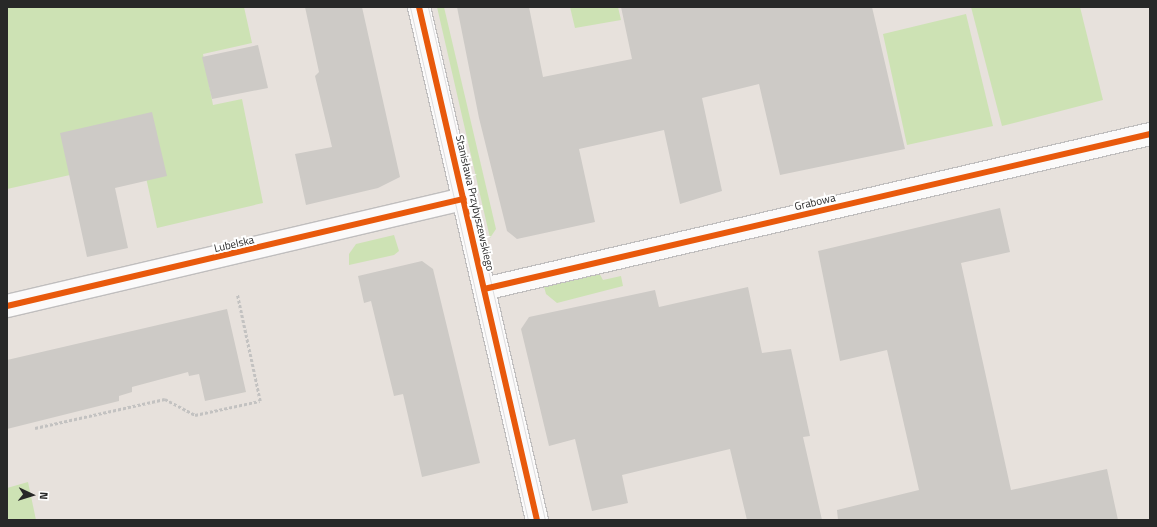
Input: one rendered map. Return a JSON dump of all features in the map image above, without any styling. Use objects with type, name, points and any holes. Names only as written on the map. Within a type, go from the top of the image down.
[{"type":"street","name":"Stanisława Przybyszewskiego","points":[[419,7],[537,520]]},
{"type":"street","name":"Grabowa","points":[[484,289],[1150,134]]},
{"type":"street","name":"Lubelska","points":[[7,306],[464,199]]},
{"type":"path","points":[[34,428],[165,399],[195,415],[260,401],[237,294]]},
{"type":"green space","points":[[7,7],[244,7],[252,43],[203,54],[213,105],[242,99],[263,203],[157,228],[142,159],[7,189]]},
{"type":"green space","points":[[437,7],[444,7],[496,229],[490,238]]},
{"type":"green space","points":[[570,7],[618,7],[621,20],[575,28]]},
{"type":"green space","points":[[971,7],[1080,7],[1103,100],[1002,126]]},
{"type":"green space","points":[[966,14],[993,126],[907,145],[883,34]]},
{"type":"green space","points":[[394,235],[399,251],[394,255],[349,265],[349,254],[356,244]]},
{"type":"green space","points":[[598,271],[603,280],[621,276],[623,286],[557,303],[546,294],[543,283]]},
{"type":"green space","points":[[28,482],[36,520],[7,520],[7,488]]},
{"type":"building","points":[[305,7],[362,7],[400,177],[378,188],[306,205],[295,154],[332,147],[315,76],[319,72]]},
{"type":"building","points":[[457,7],[529,7],[543,77],[632,59],[621,7],[872,7],[905,149],[780,175],[759,84],[702,98],[722,191],[680,204],[664,130],[579,149],[595,222],[517,239],[507,231],[479,118]]},
{"type":"building","points":[[258,45],[268,88],[212,99],[202,57]]},
{"type":"building","points":[[152,112],[167,176],[115,188],[128,248],[87,257],[60,133]]},
{"type":"building","points":[[1000,208],[1010,252],[961,263],[1011,490],[1107,469],[1118,520],[838,520],[837,510],[919,490],[887,350],[840,361],[818,251]]},
{"type":"building","points":[[422,261],[433,269],[480,463],[422,477],[403,394],[394,396],[371,301],[364,303],[358,276]]},
{"type":"building","points":[[748,287],[762,353],[791,349],[810,436],[803,437],[822,520],[747,520],[730,449],[622,475],[628,503],[592,511],[575,439],[549,446],[521,329],[529,317],[655,290],[659,307]]},
{"type":"building","points":[[227,309],[246,392],[205,401],[199,374],[189,376],[188,372],[132,387],[132,392],[119,396],[119,401],[7,429],[7,360]]},
{"type":"tram line","points":[[410,7],[528,520]]},
{"type":"tram line","points":[[428,7],[545,520]]},
{"type":"cycle path","points":[[419,7],[537,520]]},
{"type":"cycle path","points":[[484,289],[1150,134]]},
{"type":"cycle path","points":[[7,306],[464,199]]}]
